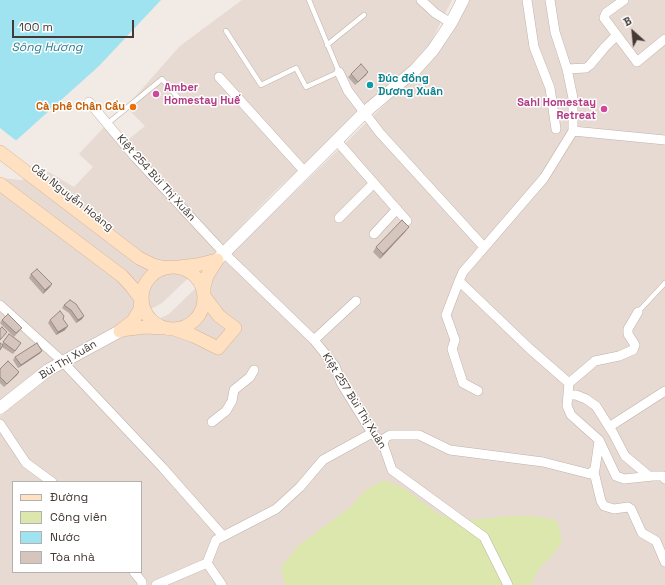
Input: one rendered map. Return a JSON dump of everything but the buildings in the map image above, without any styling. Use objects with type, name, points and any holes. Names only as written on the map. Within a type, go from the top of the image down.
[{"type":"main road","name":"Cầu Nguyễn Hoàng","points":[[0,143],[139,258],[153,265],[172,267]]},
{"type":"main road","name":"Cầu Nguyễn Hoàng","points":[[0,152],[57,191]]},
{"type":"main road","points":[[0,184],[35,215]]},
{"type":"main road","points":[[0,192],[122,276],[141,299],[143,308],[148,317],[155,324],[194,336],[218,348],[235,328],[219,316],[204,296],[202,286],[196,277],[187,270],[172,267]]},
{"type":"main road","points":[[120,331],[133,321],[140,308],[143,288],[148,279],[156,272],[172,267],[197,265],[220,256]]},
{"type":"main road","points":[[120,331],[145,327],[169,329],[184,327],[196,319],[203,306],[204,287],[207,276],[220,256]]},
{"type":"street","points":[[421,0],[435,13],[451,23]]},
{"type":"street","points":[[220,256],[364,113],[415,70],[433,50],[451,23],[463,0]]},
{"type":"street","points":[[527,0],[534,47],[550,88],[556,129]]},
{"type":"street","points":[[478,390],[463,382],[452,349],[455,340],[446,315],[463,272],[544,178],[573,131],[573,98],[567,69],[555,32],[550,0]]},
{"type":"street","points":[[624,0],[604,16],[616,36],[637,62],[665,40]]},
{"type":"street","points":[[567,69],[586,68],[604,47],[616,36]]},
{"type":"street","points":[[339,72],[348,91],[364,113],[484,247]]},
{"type":"street","points":[[219,77],[305,172]]},
{"type":"street","name":"Kiệt 254 Bùi Thị Xuân","points":[[88,102],[220,256]]},
{"type":"street","points":[[573,131],[665,140]]},
{"type":"street","points":[[337,141],[407,221]]},
{"type":"street","points":[[339,218],[374,183]]},
{"type":"street","points":[[374,234],[397,209]]},
{"type":"street","name":"Kiệt 257 Bùi Thị Xuân","points":[[220,256],[314,340],[335,366],[340,383],[372,433],[383,444],[392,470],[484,537],[508,585]]},
{"type":"street","points":[[459,281],[530,349],[569,383]]},
{"type":"street","points":[[314,340],[356,301]]},
{"type":"street","points":[[0,305],[62,361],[164,468],[223,536]]},
{"type":"street","points":[[638,312],[628,329],[628,334],[634,345],[633,350],[619,356],[595,361],[569,383],[567,406],[571,415],[599,440],[616,476],[624,479],[663,476],[665,479]]},
{"type":"street","name":"Bùi Thị Xuân","points":[[0,408],[62,361],[120,331]]},
{"type":"street","points":[[212,422],[226,411],[232,401],[234,390],[250,377],[254,370]]},
{"type":"street","points":[[609,427],[665,391]]},
{"type":"street","points":[[568,394],[586,399],[596,406],[628,460],[649,476]]},
{"type":"street","points":[[0,424],[26,462],[51,481]]},
{"type":"street","points":[[156,585],[207,563],[216,540],[276,508],[300,487],[323,460],[372,433]]},
{"type":"street","points":[[383,444],[385,438],[390,435],[419,434],[450,450],[543,462],[588,474],[594,472]]},
{"type":"street","points":[[599,440],[594,472],[601,501],[604,506],[614,509],[628,507],[642,533],[656,541],[665,562]]},
{"type":"street","points":[[207,563],[222,585]]},
{"type":"street","points":[[135,573],[142,582],[142,585]]},
{"type":"lane","points":[[226,31],[262,85],[296,68],[306,87],[339,72],[309,0]]},
{"type":"lane","points":[[328,45],[364,15]]},
{"type":"lane","points":[[107,124],[162,79],[181,101]]},
{"type":"lane","points":[[638,312],[665,283]]},
{"type":"shaded area","points":[[242,0],[452,0],[430,44],[401,76],[275,191],[223,245],[162,303],[105,334],[0,403],[0,178],[21,180],[49,172],[74,187],[93,167],[79,154],[108,123],[129,139],[145,126],[126,107],[180,46]]},
{"type":"shaded area","points":[[468,0],[665,0],[665,585],[0,585],[0,416],[56,372],[119,338],[169,314],[432,59]]},
{"type":"green space","points":[[384,480],[405,489],[440,515],[472,520],[507,516],[534,516],[557,520],[562,542],[553,555],[538,570],[531,585],[285,585],[281,567],[298,546],[349,508],[366,490]]},
{"type":"water","name":"Sông Hương","points":[[0,0],[161,0],[99,66],[0,155]]},
{"type":"pier","points":[[0,128],[18,142],[0,157]]},
{"type":"place","name":"Đúc đồng Dương Xuân","points":[[370,85]]},
{"type":"place","name":"Amber Homestay Huế","points":[[156,94]]},
{"type":"place","name":"Cà phê Chân Cầu","points":[[133,107]]},
{"type":"place","name":"Sahi Homestay Retreat","points":[[604,109]]}]
